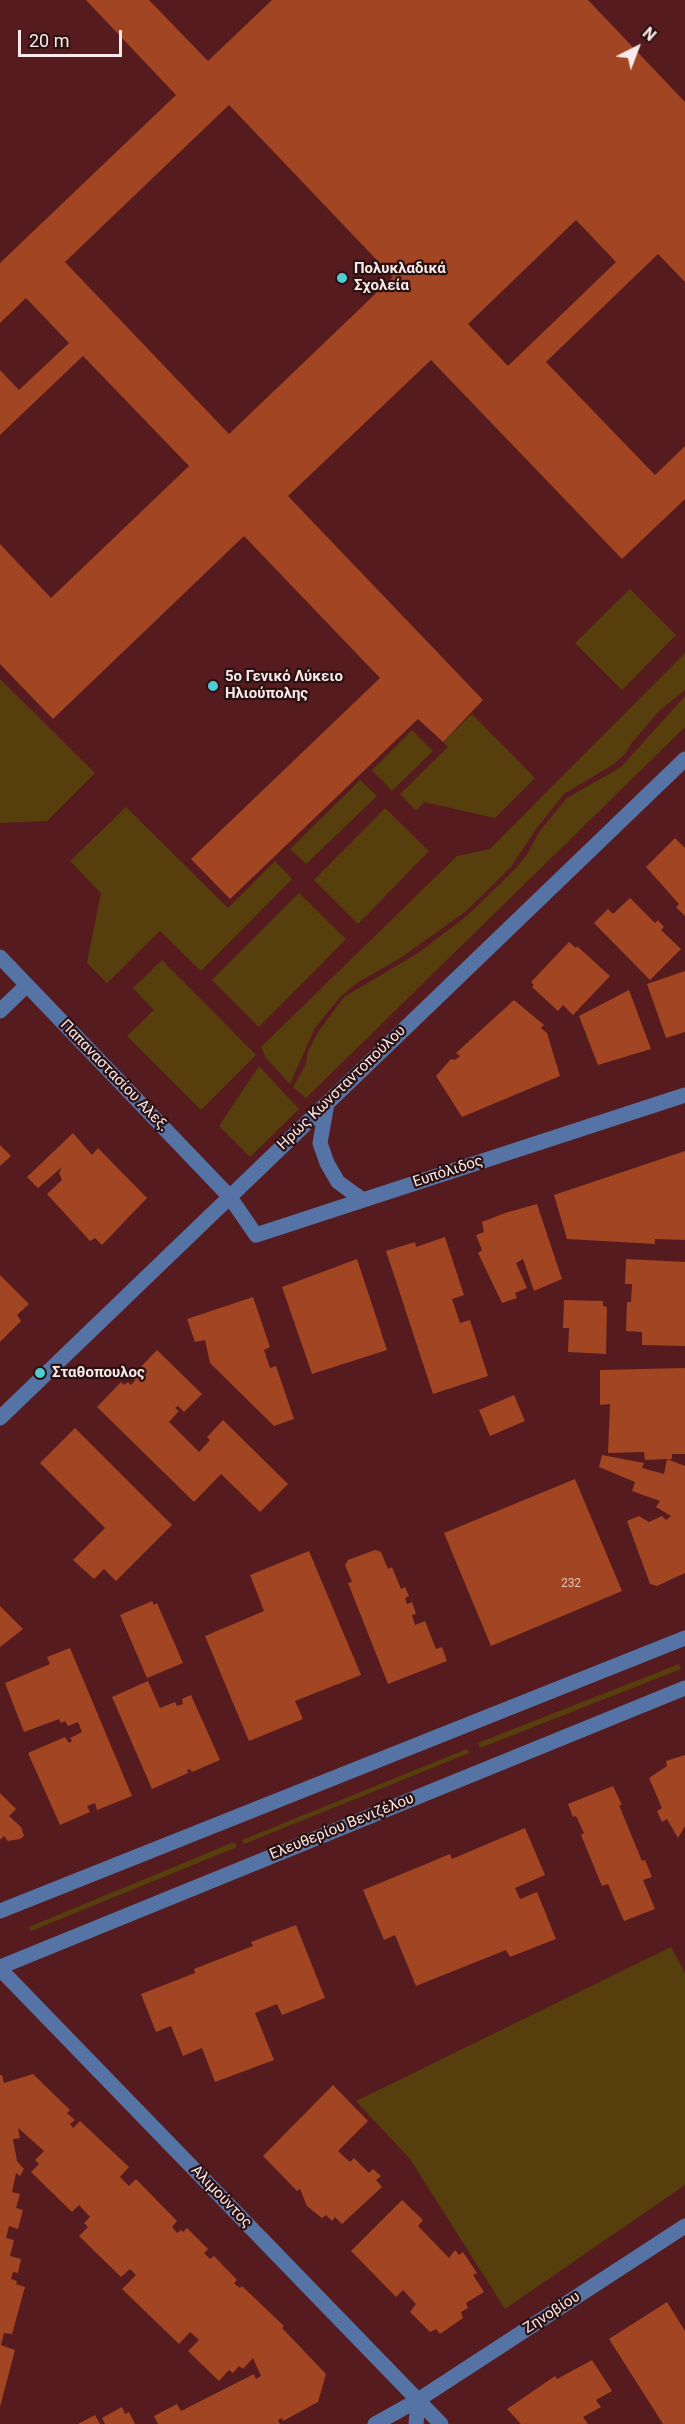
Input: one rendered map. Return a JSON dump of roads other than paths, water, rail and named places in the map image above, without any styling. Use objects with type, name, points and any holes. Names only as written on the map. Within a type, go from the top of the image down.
[{"type":"street","name":"Ηρώς Κωνσταντοπούλου","points":[[0,1418],[685,759]]},
{"type":"street","name":"Παπαναστασίου Αλεξ.","points":[[0,957],[229,1196]]},
{"type":"street","points":[[0,1011],[27,985]]},
{"type":"street","name":"Ευπόλιδος","points":[[229,1196],[256,1235],[685,1095]]},
{"type":"street","points":[[327,1104],[320,1143],[327,1163],[338,1182],[363,1200]]},
{"type":"street","points":[[0,1911],[685,1638]]},
{"type":"street","name":"Ελευθερίου Βενιζέλου","points":[[0,1968],[685,1688]]},
{"type":"street","name":"Αλιμούντος","points":[[0,1968],[441,2424]]},
{"type":"street","name":"Ζηνοβίου","points":[[375,2424],[418,2400],[685,2226]]},
{"type":"street","points":[[416,2424],[418,2400]]},
{"type":"place","name":"Πολυκλαδικά Σχολεία","points":[[342,278]]},
{"type":"place","name":"5ο Γενικό Λύκειο Ηλιούπολης","points":[[213,686]]},
{"type":"place","name":"Σταθοπουλος","points":[[40,1373]]}]
